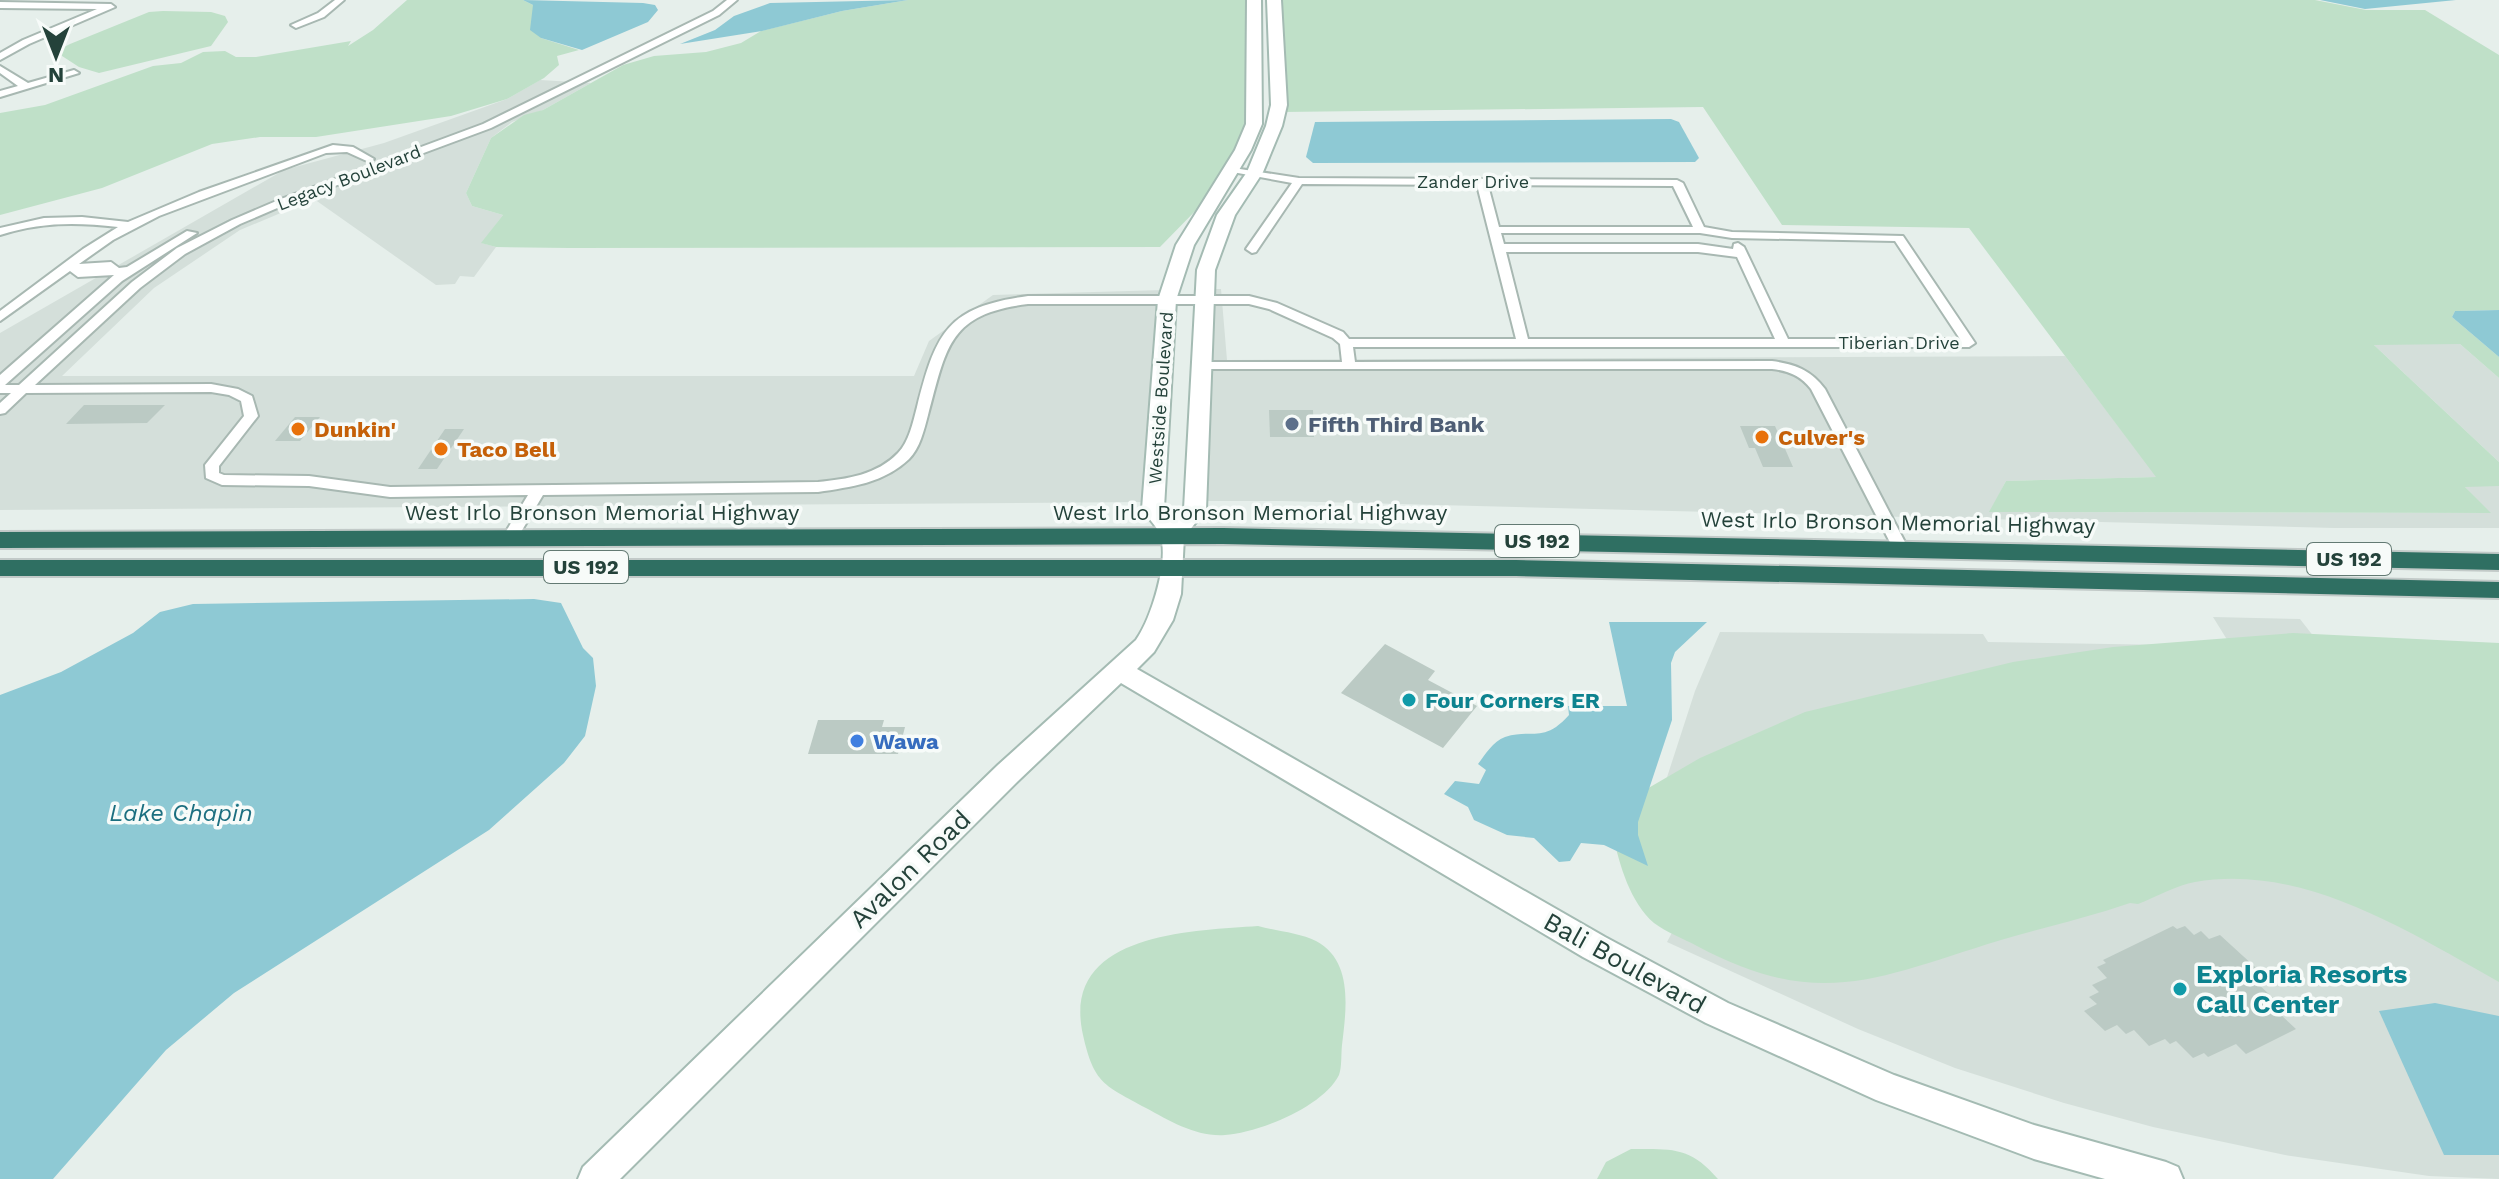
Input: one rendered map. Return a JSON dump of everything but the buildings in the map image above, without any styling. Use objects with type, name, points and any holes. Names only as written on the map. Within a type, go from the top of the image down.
[{"type":"highway","name":"West Irlo Bronson Memorial Highway","points":[[0,540],[1173,536],[2499,562]]},
{"type":"highway","points":[[430,567],[482,551],[510,538]]},
{"type":"highway","points":[[1848,576],[1885,561],[1900,548]]},
{"type":"highway","points":[[1923,578],[1923,567],[1933,561],[1977,550]]},
{"type":"highway","name":"US 192","points":[[0,568],[1516,568],[2499,590]]},
{"type":"street","points":[[296,25],[321,15],[340,0]]},
{"type":"street","name":"Legacy Boulevard","points":[[0,382],[122,271],[223,216],[476,120],[702,11],[714,0]]},
{"type":"street","name":"Legacy Boulevard","points":[[0,410],[152,273],[181,251],[236,222],[487,126],[703,20],[733,0]]},
{"type":"street","name":"Westside Boulevard","points":[[1254,0],[1254,124],[1185,245],[1167,300],[1153,509],[1173,536],[1195,510],[1206,270],[1226,215],[1268,147],[1279,105],[1274,0]]},
{"type":"street","points":[[0,5],[111,7],[26,42],[0,57]]},
{"type":"street","points":[[0,69],[27,87]]},
{"type":"street","points":[[0,94],[74,73]]},
{"type":"street","points":[[0,76],[15,78]]},
{"type":"street","points":[[73,268],[81,255],[130,226],[201,195],[342,147],[369,159]]},
{"type":"street","name":"Zander Drive","points":[[1231,169],[1299,181],[1677,183],[1700,230]]},
{"type":"street","points":[[1252,249],[1299,181]]},
{"type":"street","points":[[1482,182],[1523,343]]},
{"type":"street","points":[[0,232],[14,225],[35,222],[130,226]]},
{"type":"street","name":"Tiberian Drive","points":[[1346,343],[1969,343],[1899,238],[1732,235],[1700,230],[1495,230]]},
{"type":"street","points":[[1732,235],[1783,343]]},
{"type":"street","points":[[1500,248],[1698,248],[1741,254]]},
{"type":"street","points":[[0,317],[8,314],[47,280],[73,268],[111,266],[122,271],[152,273]]},
{"type":"street","points":[[0,389],[211,388],[241,395],[251,405],[251,416],[212,465],[211,475],[222,480],[309,481],[378,492],[801,488],[864,479],[889,468],[910,449],[943,341],[954,325],[973,312],[999,303],[1028,300],[1249,300],[1332,331],[1346,343],[1349,365]]},
{"type":"street","points":[[1201,366],[1772,365],[1794,369],[1809,378],[1818,389],[1900,548]]},
{"type":"street","points":[[510,538],[538,491]]},
{"type":"street","name":"Avalon Road","points":[[595,1179],[1008,773],[1120,671],[1161,625],[1169,604],[1173,536]]},
{"type":"street","name":"Bali Boulevard","points":[[1120,671],[1580,940],[1717,1013],[1888,1089],[2034,1142],[2166,1179]]},
{"type":"shaded area","points":[[540,80],[591,83],[543,110],[512,122],[491,138],[466,193],[472,206],[503,215],[482,243],[496,247],[474,277],[460,276],[455,284],[436,285],[314,199],[240,230],[154,288],[62,376],[914,376],[929,341],[993,295],[1164,290],[1146,502],[0,510],[0,333],[284,170],[384,143],[507,99]]},
{"type":"shaded area","points":[[1211,289],[1221,289],[1227,360],[2065,356],[2157,477],[2006,481],[1990,512],[2489,513],[2464,486],[2499,486],[2499,528],[2334,528],[1204,501]]},
{"type":"shaded area","points":[[2373,344],[2460,344],[2499,378],[2499,462]]},
{"type":"shaded area","points":[[2213,617],[2300,619],[2499,874],[2499,1179],[2429,1176],[2285,1155],[2153,1127],[2064,1103],[1955,1068],[1858,1029],[1667,942],[1675,927],[1657,808],[1695,691],[1720,632],[1983,634],[1988,642],[2231,646]]},
{"type":"green space","points":[[407,0],[523,0],[533,5],[541,38],[579,50],[557,56],[559,65],[544,78],[507,99],[451,116],[316,137],[260,137],[212,144],[102,188],[0,215],[0,113],[45,105],[153,66],[181,63],[203,52],[225,51],[236,57],[256,57],[351,41],[348,46],[373,30]]},
{"type":"green space","points":[[908,0],[1249,0],[1249,123],[1237,149],[1204,202],[1160,247],[569,248],[496,247],[481,243],[503,215],[472,206],[466,193],[491,138],[524,115],[543,110],[623,65],[654,56],[706,52],[741,43],[761,31],[842,11]]},
{"type":"green space","points":[[1279,0],[2315,0],[2366,10],[2425,10],[2499,55],[2499,310],[2455,311],[2452,317],[2499,357],[2499,378],[2460,344],[2374,345],[2499,462],[2499,486],[2465,487],[2491,513],[1989,512],[2006,481],[2156,477],[1969,228],[1782,225],[1703,107],[1283,112]]},
{"type":"green space","points":[[149,12],[211,12],[225,16],[228,22],[211,46],[99,73],[79,67],[59,54],[60,49],[70,44]]},
{"type":"green space","points":[[2293,633],[2499,643],[2499,982],[2392,923],[2354,906],[2315,892],[2275,883],[2235,879],[2195,882],[2138,904],[2130,903],[1884,976],[1850,982],[1816,983],[1780,978],[1741,966],[1664,929],[1638,905],[1623,871],[1613,836],[1645,790],[1700,758],[1805,712],[2013,662],[2113,647]]},
{"type":"green space","points":[[1258,926],[1316,941],[1337,961],[1346,1002],[1340,1072],[1331,1087],[1305,1108],[1271,1124],[1239,1133],[1214,1135],[1174,1123],[1120,1094],[1103,1081],[1087,1051],[1081,1001],[1091,976],[1110,957],[1136,944],[1167,936]]},
{"type":"green space","points":[[1631,1149],[1658,1149],[1689,1155],[1718,1179],[1597,1179],[1606,1162]]},
{"type":"water","points":[[523,0],[643,3],[655,5],[658,10],[648,22],[582,50],[541,38],[530,30],[533,5]]},
{"type":"water","points":[[908,0],[842,11],[762,31],[680,44],[715,30],[734,16],[770,3]]},
{"type":"water","points":[[2320,0],[2456,0],[2365,9]]},
{"type":"water","points":[[1671,119],[1679,122],[1699,158],[1695,162],[1313,163],[1306,157],[1315,122]]},
{"type":"water","points":[[2499,310],[2499,357],[2452,317],[2455,311]]},
{"type":"water","name":"Lake Chapin","points":[[534,599],[561,603],[583,648],[593,658],[596,686],[585,736],[564,763],[489,830],[234,993],[166,1050],[53,1179],[0,1179],[0,695],[61,672],[133,633],[160,612],[193,604]]},
{"type":"water","points":[[1609,622],[1707,622],[1675,652],[1671,663],[1672,720],[1638,822],[1638,835],[1648,866],[1604,845],[1581,843],[1570,861],[1559,862],[1534,838],[1507,835],[1474,820],[1468,807],[1444,794],[1455,781],[1479,784],[1486,770],[1478,764],[1497,742],[1505,737],[1538,734],[1552,729],[1569,715],[1568,706],[1627,706]]},
{"type":"water","points":[[2435,1003],[2499,1016],[2499,1155],[2444,1155],[2379,1011]]},
{"type":"place","name":"Fifth Third Bank","points":[[1292,424]]},
{"type":"place","name":"Dunkin'","points":[[298,429]]},
{"type":"place","name":"Culver's","points":[[1762,437]]},
{"type":"place","name":"Taco Bell","points":[[441,449]]},
{"type":"place","name":"Four Corners ER","points":[[1409,700]]},
{"type":"place","name":"Wawa","points":[[857,741]]},
{"type":"place","name":"Exploria Resorts Call Center","points":[[2180,989]]}]
